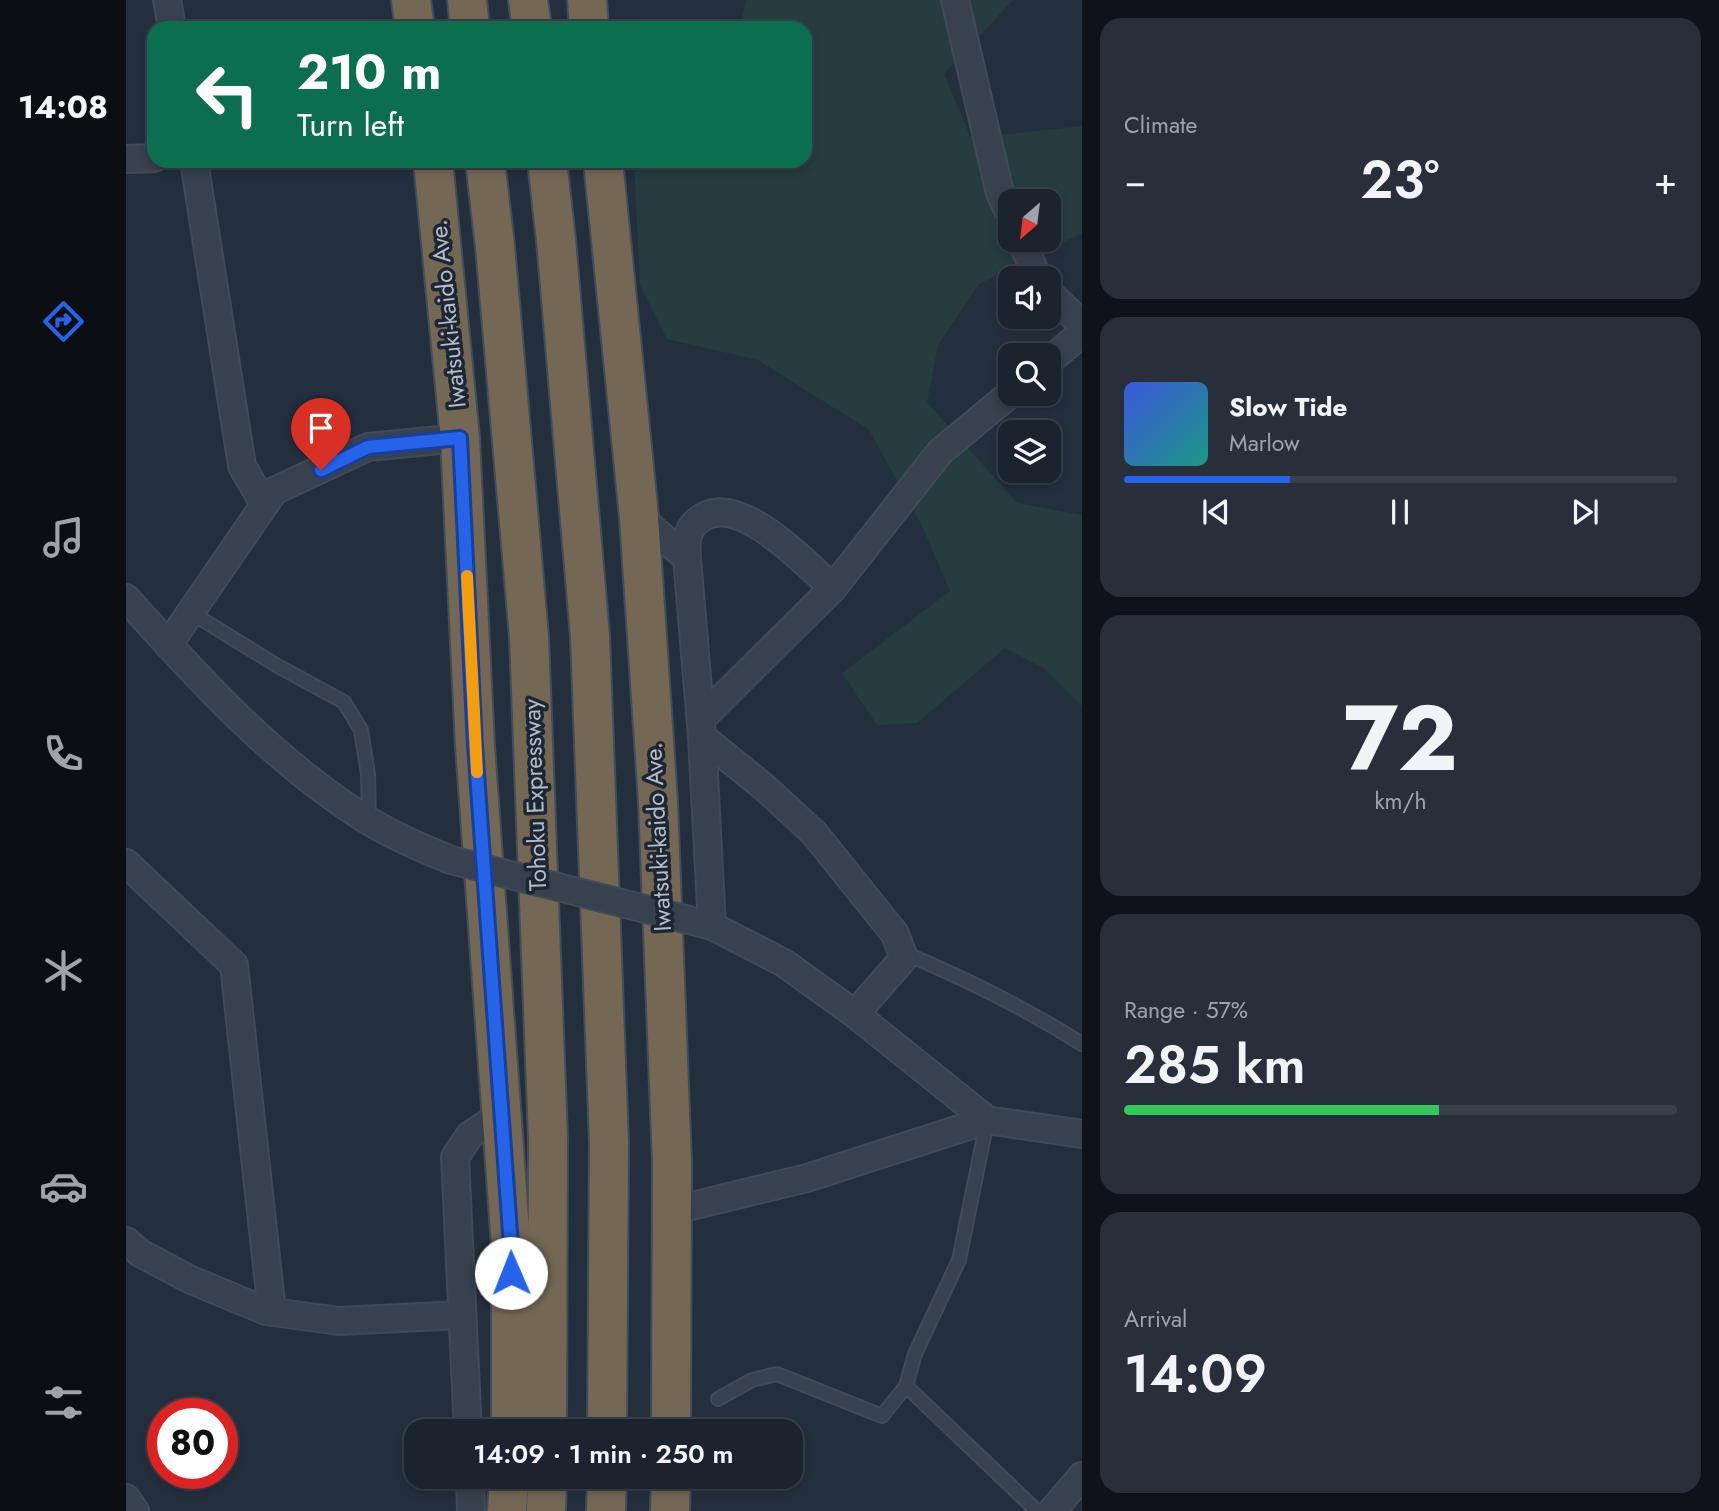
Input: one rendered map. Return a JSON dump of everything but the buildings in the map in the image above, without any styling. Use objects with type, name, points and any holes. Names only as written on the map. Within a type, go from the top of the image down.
[{"type":"highway","points":[[411,0],[414,21]]},
{"type":"highway","points":[[467,0],[469,21]]},
{"type":"highway","points":[[528,0],[531,21]]},
{"type":"highway","points":[[587,0],[589,21]]},
{"type":"highway","name":"Iwatsuki-kaido Ave.","points":[[434,168],[460,438],[475,746],[511,1246],[511,1419]]},
{"type":"highway","name":"Tohoku Expressway","points":[[486,168],[529,636],[548,1139],[548,1419]]},
{"type":"highway","points":[[548,168],[590,637],[609,1143],[607,1419]]},
{"type":"highway","name":"Iwatsuki-kaido Ave.","points":[[604,168],[639,517],[658,802],[672,1163],[671,1419]]},
{"type":"highway","points":[[507,1511],[508,1489]]},
{"type":"highway","points":[[547,1489],[547,1511]]},
{"type":"highway","points":[[606,1511],[607,1489]]},
{"type":"highway","points":[[670,1511],[671,1489]]},
{"type":"street","points":[[167,0],[171,21]]},
{"type":"street","points":[[955,0],[999,189]]},
{"type":"street","points":[[126,159],[147,158]]},
{"type":"street","points":[[195,168],[242,466],[264,504]]},
{"type":"street","points":[[1061,304],[1082,324]]},
{"type":"street","points":[[1061,351],[1082,333]]},
{"type":"street","points":[[702,728],[833,587],[940,452],[998,404]]},
{"type":"street","points":[[168,645],[274,492],[368,447],[460,438]]},
{"type":"street","points":[[701,923],[702,728],[686,537],[693,523],[710,512],[727,511],[760,526],[833,587]]},
{"type":"street","points":[[639,517],[687,558]]},
{"type":"street","points":[[126,598],[234,713],[316,785],[369,821],[414,845],[451,860],[701,923],[785,963],[855,1014],[987,1120]]},
{"type":"street","points":[[702,728],[814,833],[895,934],[904,958],[855,1014]]},
{"type":"street","points":[[126,863],[234,965],[272,1312]]},
{"type":"street","points":[[467,1419],[455,1157],[470,1135],[502,1114]]},
{"type":"street","points":[[671,1210],[807,1178],[987,1120],[1082,1134]]},
{"type":"street","points":[[126,1241],[140,1253],[191,1280],[272,1312],[339,1321],[462,1315]]},
{"type":"street","points":[[1052,1511],[1082,1476]]},
{"type":"street","points":[[470,1489],[471,1511]]},
{"type":"street","points":[[126,1498],[135,1511]]},
{"type":"lane","points":[[191,612],[276,665],[344,702],[362,730],[368,774],[369,821]]},
{"type":"lane","points":[[902,952],[960,976],[1082,1044]]},
{"type":"lane","points":[[718,1399],[752,1380],[777,1374],[882,1416],[906,1386],[915,1354],[959,1260],[987,1120]]},
{"type":"lane","points":[[906,1386],[1037,1511]]},
{"type":"green space","points":[[746,0],[1013,0],[944,74],[971,138],[1082,126],[1082,233],[1061,243],[1061,189],[998,189],[998,252],[1044,252],[1015,266],[998,266],[998,275],[979,284],[938,345],[927,402],[1017,503],[1082,515],[1082,706],[1045,669],[1005,648],[917,723],[877,725],[842,673],[950,591],[922,526],[869,430],[758,360],[667,339],[640,285],[634,168],[812,168],[812,21],[742,21]]},
{"type":"slow traffic","points":[[467,576],[477,772]]},
{"type":"route","points":[[321,470],[368,447],[460,438],[475,746],[511,1273]]}]
